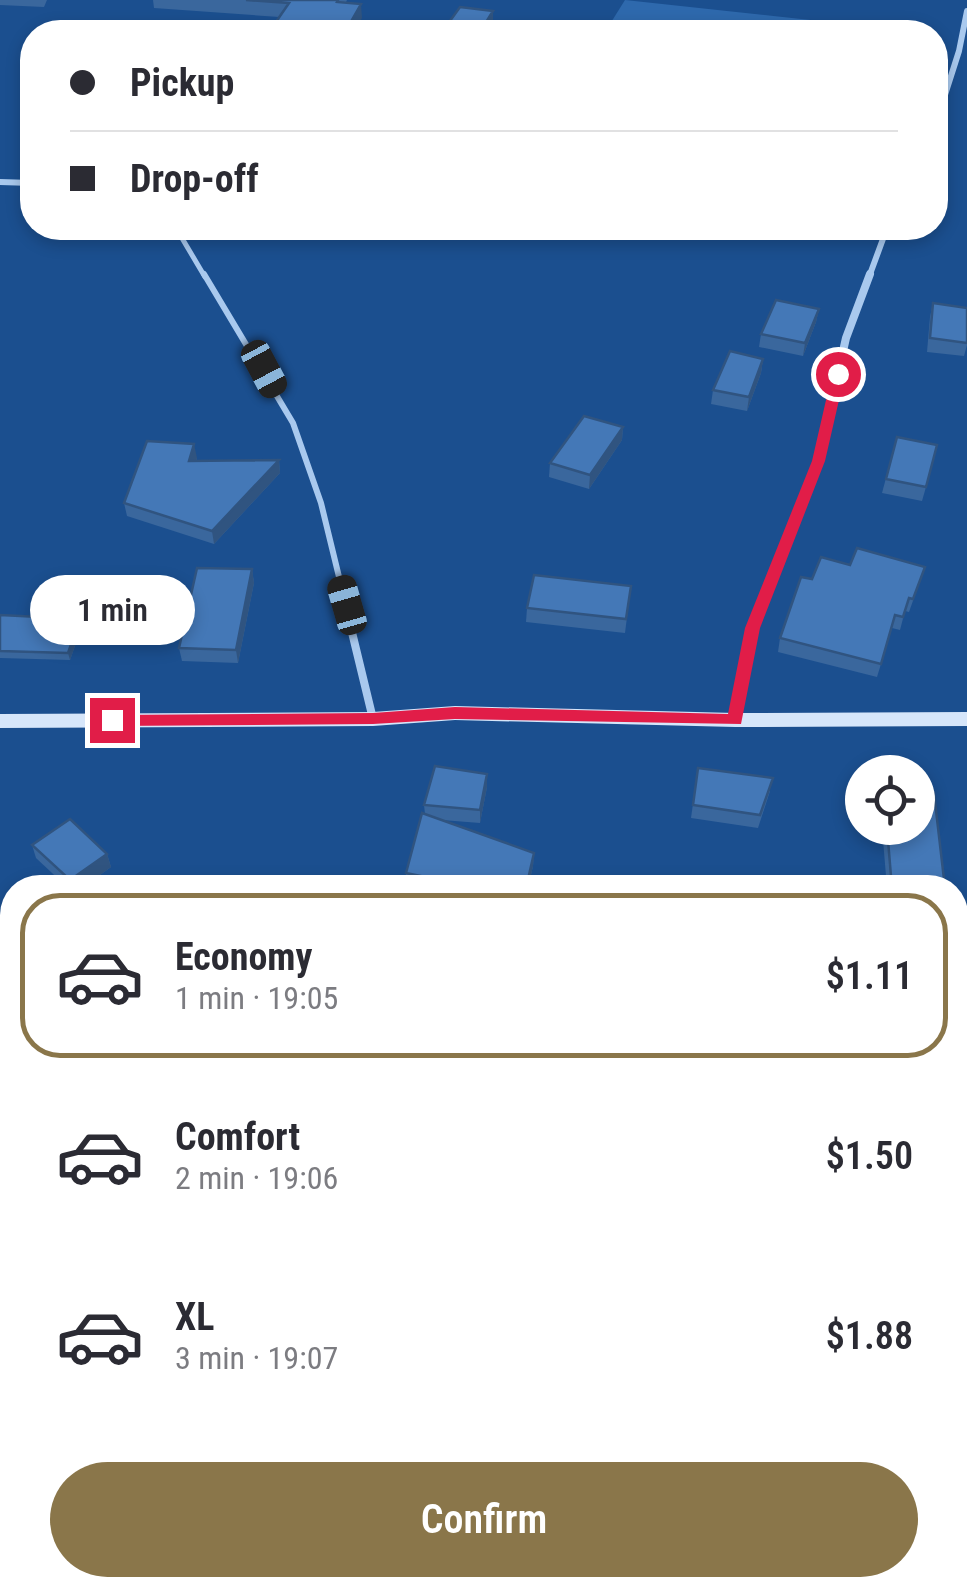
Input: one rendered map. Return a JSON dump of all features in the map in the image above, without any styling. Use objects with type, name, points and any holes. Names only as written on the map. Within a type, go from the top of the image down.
[{"type":"street","points":[[948,86],[967,10]]},
{"type":"street","points":[[735,720],[752,628],[818,461],[846,338],[883,240]]},
{"type":"street","points":[[0,721],[373,719],[455,713],[735,720],[967,719]]},
{"type":"lane","points":[[183,240],[294,423],[321,504],[373,719]]},
{"type":"shaded area","points":[[625,0],[810,20],[612,20]]},
{"type":"building","points":[[246,0],[338,0],[361,4],[352,20],[277,20],[289,3]]},
{"type":"building","points":[[460,7],[493,11],[487,20],[451,20]]},
{"type":"building","points":[[776,300],[819,309],[805,343],[761,334]]},
{"type":"building","points":[[933,303],[967,308],[967,343],[930,338]]},
{"type":"building","points":[[730,351],[763,359],[749,397],[713,390]]},
{"type":"building","points":[[584,416],[623,427],[590,475],[550,463]]},
{"type":"building","points":[[897,437],[937,445],[926,487],[886,479]]},
{"type":"building","points":[[147,441],[194,444],[189,461],[279,460],[212,531],[124,503]]},
{"type":"building","points":[[857,548],[925,567],[903,617],[895,615],[881,664],[780,638],[801,577],[812,579],[821,557],[850,565]]},
{"type":"building","points":[[197,568],[252,569],[236,650],[179,648]]},
{"type":"building","points":[[534,575],[631,586],[626,619],[527,608]]},
{"type":"building","points":[[0,615],[80,619],[68,653],[0,651]]},
{"type":"building","points":[[435,766],[487,774],[480,810],[424,805]]},
{"type":"building","points":[[698,768],[773,778],[760,815],[693,805]]},
{"type":"building","points":[[935,802],[943,875],[891,875],[888,845],[935,845]]},
{"type":"building","points":[[422,813],[534,853],[529,875],[406,873]]},
{"type":"building","points":[[70,819],[107,854],[77,875],[65,875],[32,845]]},
{"type":"route","points":[[112,720],[373,719],[455,713],[735,720],[752,628],[818,461],[838,374]]}]
